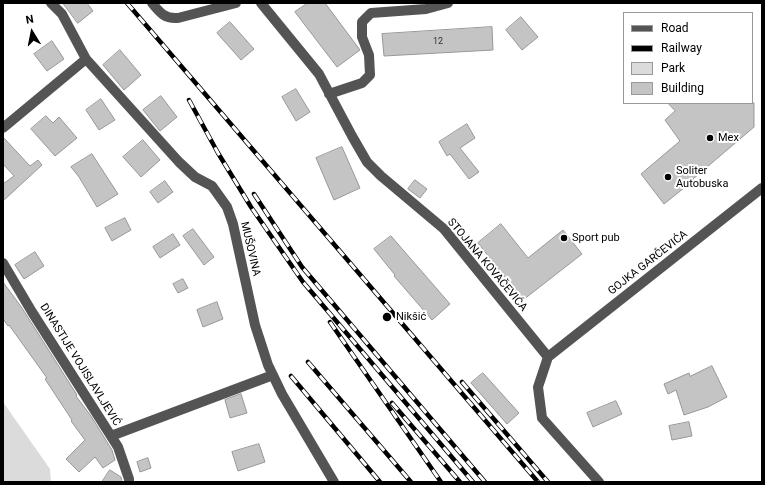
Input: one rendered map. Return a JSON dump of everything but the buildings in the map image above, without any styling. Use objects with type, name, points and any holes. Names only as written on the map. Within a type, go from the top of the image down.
[{"type":"street","points":[[3,128],[86,59],[62,14],[51,3]]},
{"type":"street","points":[[152,3],[164,15],[170,18],[178,18],[236,3]]},
{"type":"street","name":"STOJANA KOVAČEVIĆA","points":[[261,3],[319,74],[367,162],[381,176],[444,229],[548,357]]},
{"type":"street","points":[[329,94],[362,83],[370,74],[369,55],[362,37],[362,22],[371,13],[426,9],[448,3]]},
{"type":"street","name":"MUŠOVINA","points":[[86,59],[179,162],[195,177],[212,186],[227,207],[233,224],[256,325],[273,375],[282,394],[334,482]]},
{"type":"street","name":"GOJKA GARČEVIĆA","points":[[548,357],[762,188]]},
{"type":"street","name":"DINASTIJE VOJISLAVLJEVIĆ","points":[[3,264],[118,447],[129,482]]},
{"type":"street","points":[[548,357],[538,388],[542,418],[598,482]]},
{"type":"street","points":[[111,436],[273,375]]},
{"type":"green space","points":[[3,402],[50,469],[51,482],[3,482]]},
{"type":"railway","points":[[127,3],[538,482]]},
{"type":"railway","points":[[189,100],[218,153],[251,207],[303,282],[473,482]]},
{"type":"railway","points":[[254,194],[302,267],[485,482]]},
{"type":"railway","points":[[330,322],[441,482]]},
{"type":"railway","points":[[308,362],[411,482]]},
{"type":"railway","points":[[291,376],[380,482]]},
{"type":"railway","points":[[462,382],[548,482]]},
{"type":"railway","points":[[392,403],[460,482]]},
{"type":"place","name":"Mex","points":[[710,138]]},
{"type":"place","name":"Soliter Autobuska","points":[[668,177]]},
{"type":"place","name":"Sport pub","points":[[564,238]]},
{"type":"place","name":"Nikšić","points":[[387,317]]}]
